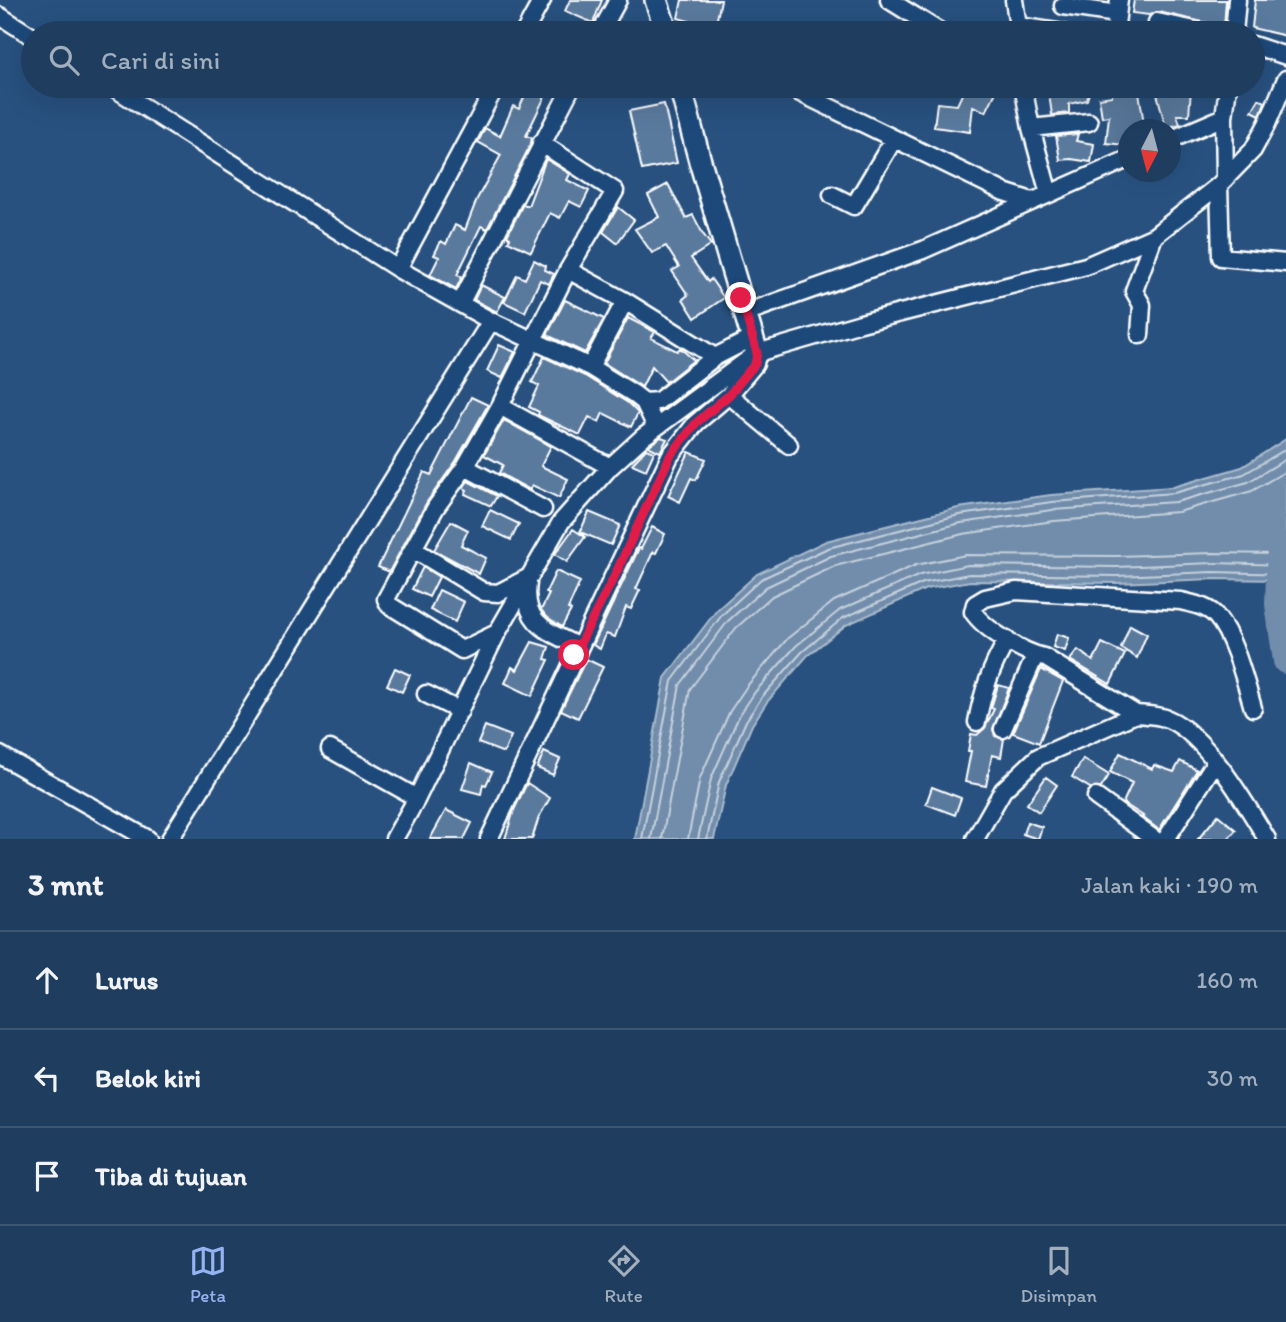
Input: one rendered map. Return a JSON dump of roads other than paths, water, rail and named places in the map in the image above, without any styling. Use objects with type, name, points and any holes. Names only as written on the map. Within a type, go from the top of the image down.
[{"type":"street","points":[[530,21],[541,0]]},
{"type":"street","points":[[607,21],[618,0]]},
{"type":"street","points":[[656,0],[665,21]]},
{"type":"street","points":[[889,0],[923,21]]},
{"type":"street","points":[[1014,0],[1017,21]]},
{"type":"street","points":[[1235,21],[1237,0]]},
{"type":"street","points":[[1063,6],[1118,7]]},
{"type":"street","points":[[0,16],[21,29]]},
{"type":"street","points":[[1265,49],[1286,56]]},
{"type":"street","points":[[644,402],[658,401],[715,357],[754,345],[967,298],[1086,266],[1154,236],[1222,182],[1253,149],[1286,79]]},
{"type":"street","points":[[130,98],[398,269],[491,321],[590,367],[644,402],[656,427]]},
{"type":"street","points":[[398,269],[490,98]]},
{"type":"street","points":[[460,304],[565,98]]},
{"type":"street","points":[[489,839],[670,456],[696,423],[729,395],[755,364],[754,345],[683,98]]},
{"type":"street","points":[[810,98],[1004,192],[1032,201]]},
{"type":"street","points":[[1025,98],[1049,194]]},
{"type":"street","points":[[1226,98],[1221,257],[1286,263]]},
{"type":"street","points":[[1181,136],[1224,117]]},
{"type":"street","points":[[1031,128],[1089,122]]},
{"type":"street","points":[[832,195],[854,206],[894,139]]},
{"type":"street","points":[[497,633],[462,650],[388,604],[386,599],[436,507],[465,467],[500,406],[568,270],[615,191],[541,143]]},
{"type":"street","points":[[745,313],[923,250],[1118,164]]},
{"type":"street","points":[[1140,335],[1142,306],[1134,291],[1154,236]]},
{"type":"street","points":[[568,270],[625,301],[715,357]]},
{"type":"street","points":[[590,367],[625,301]]},
{"type":"street","points":[[170,839],[491,321]]},
{"type":"street","points":[[394,839],[417,798],[497,633],[561,522],[610,467],[754,345]]},
{"type":"street","points":[[729,395],[789,445]]},
{"type":"street","points":[[500,406],[610,467]]},
{"type":"street","points":[[465,467],[543,509]]},
{"type":"street","points":[[414,549],[484,592],[498,593],[529,577]]},
{"type":"street","points":[[529,577],[526,595],[533,618],[540,627],[579,647]]},
{"type":"street","points":[[1136,714],[1044,657],[1035,656],[1007,640],[978,619],[973,612],[975,604],[985,597],[1016,591],[1181,601],[1203,607],[1216,615],[1235,648],[1253,708]]},
{"type":"street","points":[[977,722],[990,669],[1007,640]]},
{"type":"street","points":[[1003,729],[1035,656]]},
{"type":"street","points":[[426,694],[460,711]]},
{"type":"street","points":[[975,839],[1003,790],[1038,757],[1136,714],[1153,715],[1181,726],[1216,761],[1238,790],[1267,839]]},
{"type":"street","points":[[330,750],[417,798]]},
{"type":"street","points":[[0,755],[148,839]]},
{"type":"street","points":[[1166,839],[1216,761]]},
{"type":"street","points":[[1096,797],[1154,839]]},
{"type":"water","points":[[1286,439],[1286,580],[1213,579],[1117,583],[970,581],[926,589],[846,625],[807,656],[767,702],[752,725],[726,785],[714,839],[635,839],[665,678],[717,610],[757,574],[826,541],[958,508],[1051,495],[1173,487],[1242,467]]},
{"type":"waterway","points":[[1280,544],[1278,604],[1286,661]]}]
